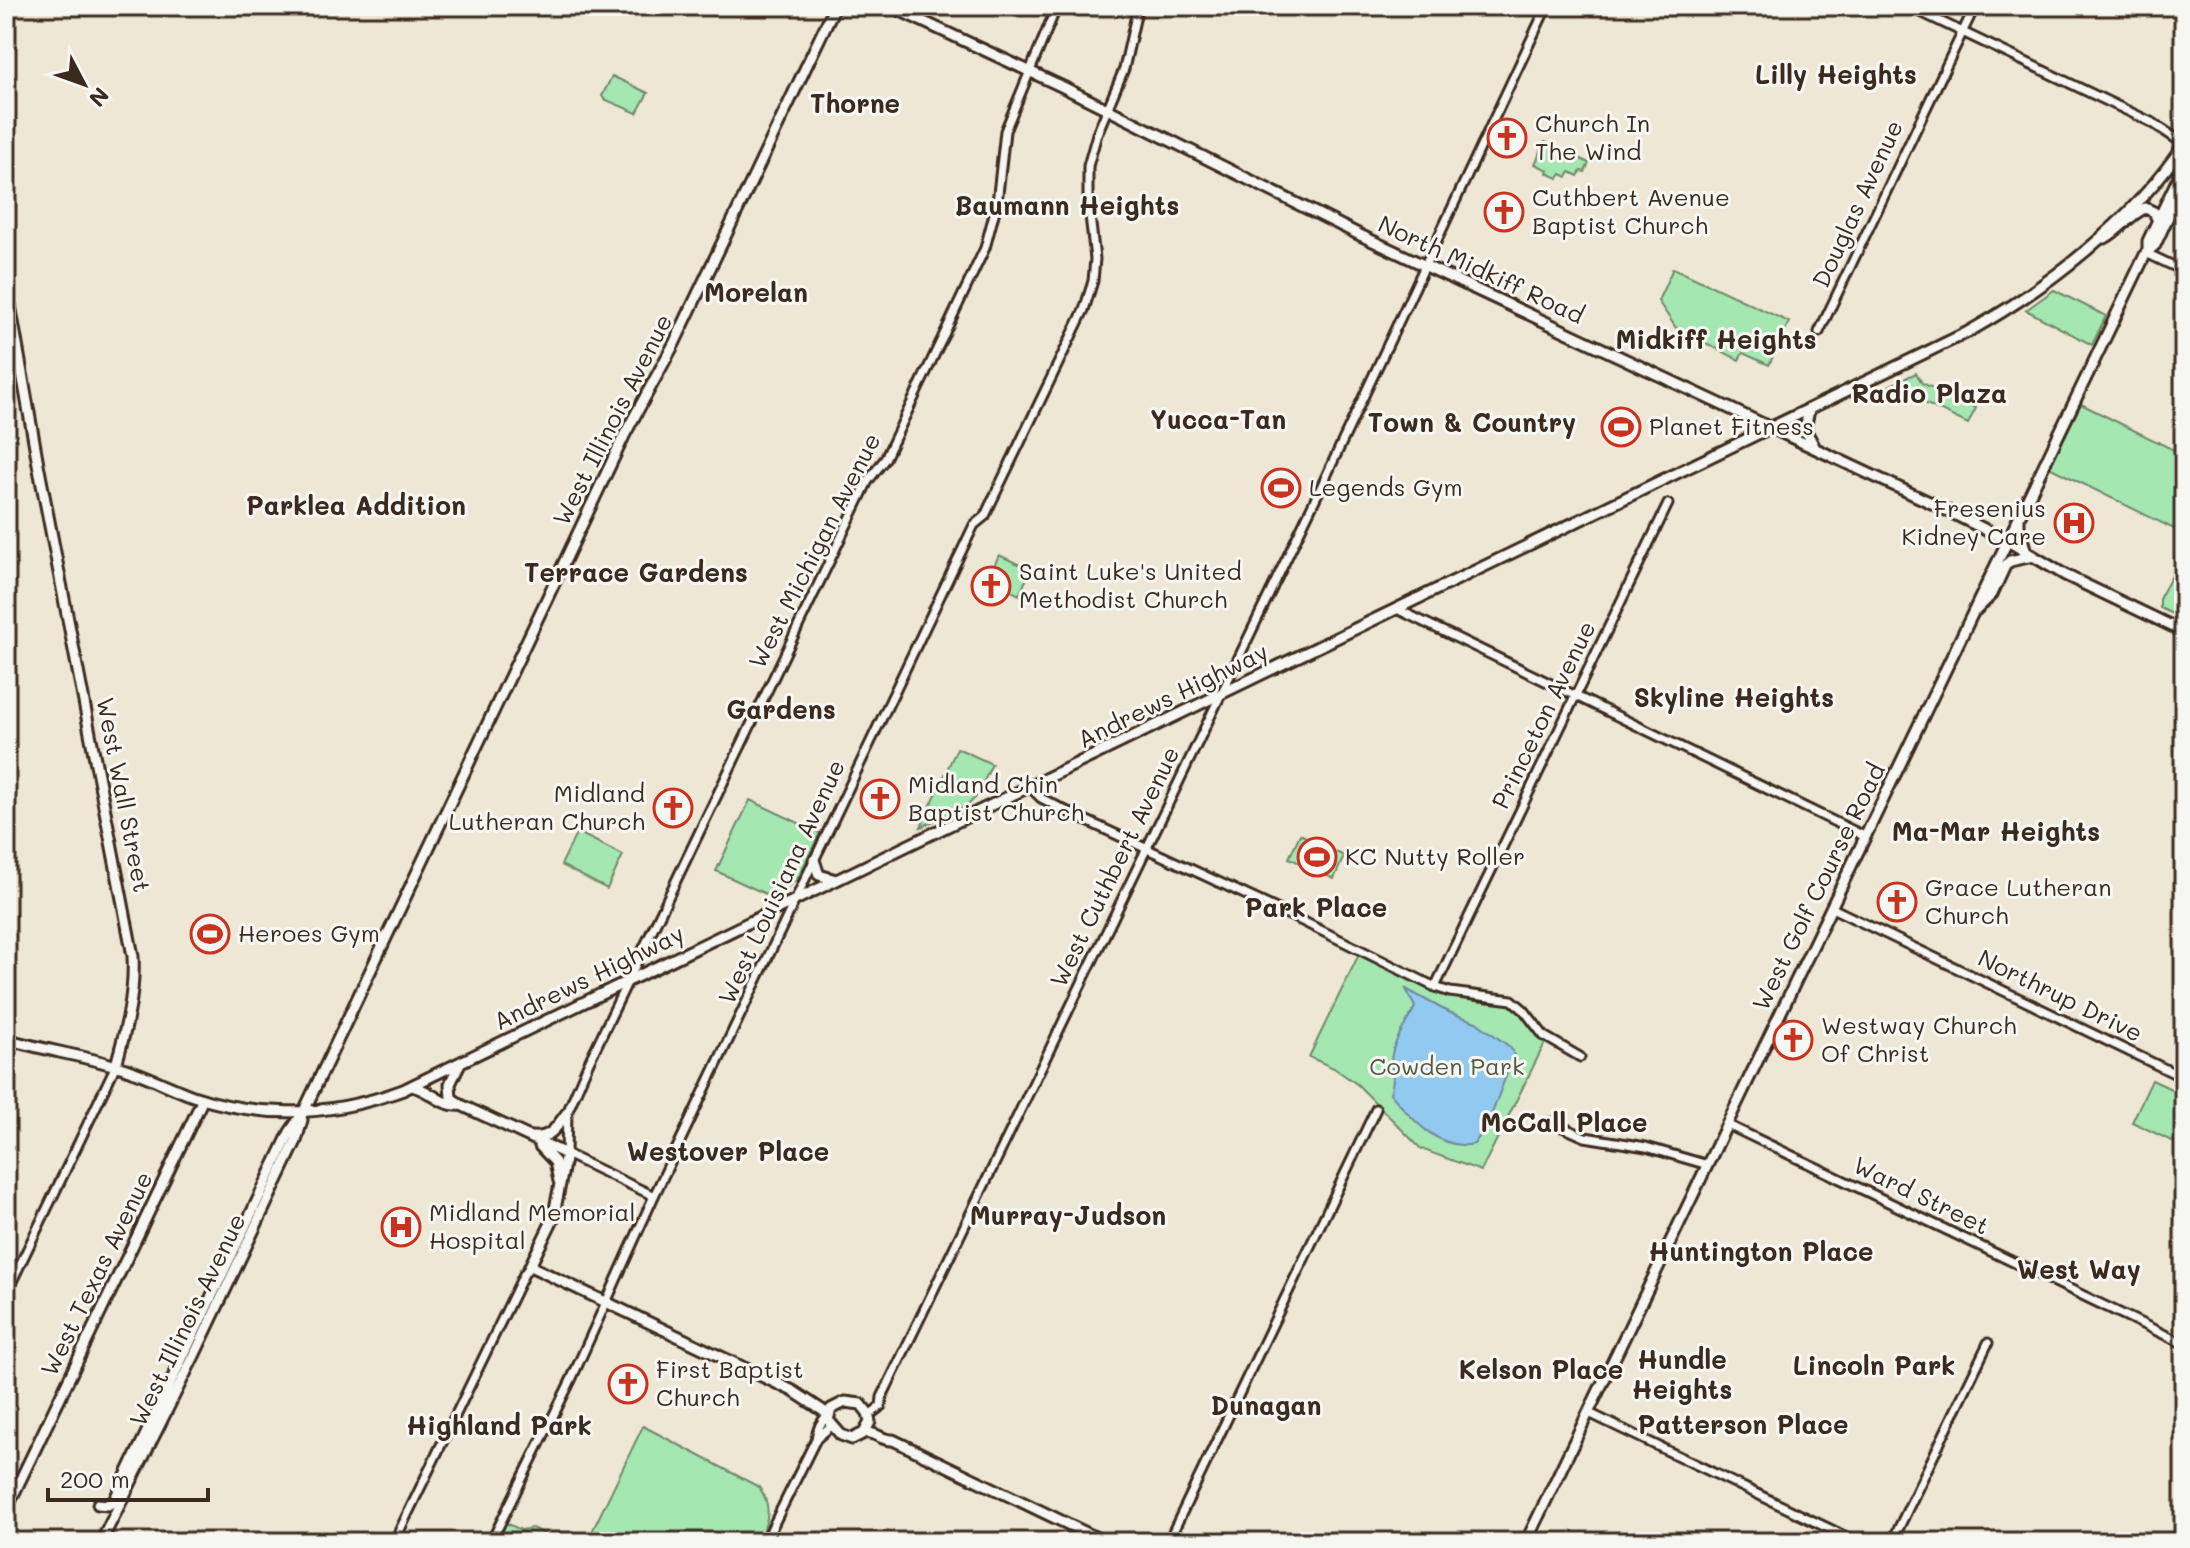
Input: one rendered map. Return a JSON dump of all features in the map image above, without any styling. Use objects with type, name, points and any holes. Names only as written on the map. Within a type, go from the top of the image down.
[{"type":"main road","name":"West Illinois Avenue","points":[[98,1504],[108,1505],[114,1501],[290,1132],[303,1113],[618,448],[674,344],[835,6]]},
{"type":"main road","name":"North Midkiff Road","points":[[890,6],[1424,264],[1814,446],[2006,540],[2065,575],[2184,632]]},
{"type":"main road","name":"Andrews Highway","points":[[6,1039],[116,1065],[203,1099],[257,1111],[303,1113],[355,1105],[412,1086],[1979,326],[2028,296],[2089,248],[2132,206],[2184,144]]},
{"type":"main road","name":"West Golf Course Road","points":[[1526,1542],[2147,251],[2148,241],[2184,166]]},
{"type":"main road","name":"West Golf Course Road","points":[[2147,251],[2155,245],[2184,182]]},
{"type":"main road","points":[[2089,248],[2116,232],[2145,208],[2153,210],[2158,221]]},
{"type":"main road","name":"West Wall Street","points":[[6,282],[133,956],[130,1012],[116,1065]]},
{"type":"main road","points":[[1809,410],[1805,429],[1814,446]]},
{"type":"main road","points":[[1971,615],[1992,594],[2005,566],[2030,554],[2019,528],[2019,514]]},
{"type":"main road","points":[[814,860],[819,875],[836,880]]},
{"type":"main road","points":[[460,1063],[448,1091],[451,1098],[566,1154]]},
{"type":"main road","points":[[412,1086],[424,1089],[450,1106],[461,1105]]},
{"type":"main road","name":"West Texas Avenue","points":[[6,1510],[203,1099]]},
{"type":"main road","name":"West Illinois Avenue","points":[[101,1542],[201,1343],[296,1141],[303,1113]]},
{"type":"main road","points":[[528,1136],[547,1136],[567,1113]]},
{"type":"main road","points":[[528,1136],[555,1162],[560,1186]]},
{"type":"main road","name":"West Michigan Avenue","points":[[530,1266],[553,1219],[566,1154]]},
{"type":"main road","points":[[530,1266],[811,1401],[828,1415],[831,1426],[846,1438],[871,1432],[893,1440],[1105,1542]]},
{"type":"main road","points":[[811,1401],[836,1405],[856,1402],[893,1440]]},
{"type":"main road","points":[[828,1415],[836,1405]]},
{"type":"main road","points":[[864,1433],[868,1415]]},
{"type":"street","name":"West Michigan Avenue","points":[[566,1154],[567,1113],[840,538],[868,481],[885,459],[985,248],[997,203],[1004,134],[1010,112],[1057,6]]},
{"type":"street","name":"West Louisiana Avenue","points":[[491,1542],[571,1380],[654,1196],[974,525],[986,514],[1086,304],[1095,259],[1088,198],[1088,166],[1097,134],[1124,69],[1138,6]]},
{"type":"street","name":"West Cuthbert Avenue","points":[[868,1415],[881,1406],[882,1397],[1322,485],[1547,6]]},
{"type":"street","points":[[1908,6],[2153,123],[2184,144]]},
{"type":"street","name":"Douglas Avenue","points":[[1819,332],[1975,6]]},
{"type":"street","points":[[2147,251],[2184,271]]},
{"type":"street","name":"Princeton Avenue","points":[[1435,987],[1668,504]]},
{"type":"street","points":[[1397,609],[1866,837]]},
{"type":"street","points":[[1030,787],[1050,803],[1435,987],[1450,992],[1512,1000],[1544,1036],[1580,1057]]},
{"type":"street","name":"Northrup Drive","points":[[1832,908],[2184,1078]]},
{"type":"street","name":"West Wall Street","points":[[6,1294],[116,1065]]},
{"type":"street","points":[[1168,1542],[1376,1109]]},
{"type":"street","points":[[1551,1122],[1585,1137],[1646,1147],[1708,1165]]},
{"type":"street","name":"Ward Street","points":[[1728,1125],[2184,1344]]},
{"type":"street","points":[[566,1154],[654,1196]]},
{"type":"street","name":"West Michigan Avenue","points":[[394,1542],[530,1266]]},
{"type":"street","points":[[1892,1542],[1988,1343]]},
{"type":"street","points":[[1589,1413],[1857,1542]]},
{"type":"street","points":[[765,1542],[816,1439],[822,1420],[828,1415]]},
{"type":"street","points":[[816,1439],[831,1426]]},
{"type":"green space","points":[[612,76],[648,93],[637,113],[604,99],[602,96]]},
{"type":"green space","points":[[1545,142],[1589,163],[1585,172],[1581,171],[1578,176],[1570,172],[1567,177],[1561,174],[1558,178],[1535,164]]},
{"type":"green space","points":[[1673,268],[1789,322],[1769,365],[1743,353],[1739,360],[1676,328],[1658,301]]},
{"type":"green space","points":[[2054,290],[2106,316],[2092,345],[2026,310]]},
{"type":"green space","points":[[1916,373],[1922,383],[1976,408],[1968,424],[1889,386]]},
{"type":"green space","points":[[2081,404],[2184,455],[2184,534],[2049,467]]},
{"type":"green space","points":[[2184,554],[2184,620],[2160,608],[2160,597]]},
{"type":"green space","points":[[999,555],[1031,570],[1019,595],[996,583],[998,578],[990,574]]},
{"type":"green space","points":[[957,748],[992,764],[977,796],[968,805],[921,827]]},
{"type":"green space","points":[[750,800],[820,833],[797,880],[772,897],[716,871]]},
{"type":"green space","points":[[577,832],[623,855],[607,889],[561,865]]},
{"type":"green space","name":"KC Nutty Roller","points":[[1300,834],[1344,856],[1334,879],[1289,858]]},
{"type":"green space","name":"Cowden Park","points":[[1361,950],[1440,989],[1513,1000],[1547,1039],[1481,1171],[1421,1149],[1358,1085],[1334,1068],[1309,1057]]},
{"type":"green space","points":[[2152,1080],[2184,1095],[2184,1147],[2132,1122]]},
{"type":"green space","points":[[643,1426],[759,1487],[768,1514],[758,1542],[567,1542],[571,1535],[589,1538]]},
{"type":"green space","points":[[506,1523],[521,1530],[532,1528],[549,1536],[548,1540],[552,1542],[497,1542]]},
{"type":"water","points":[[1406,989],[1446,1011],[1476,1022],[1510,1047],[1514,1054],[1488,1124],[1474,1144],[1461,1145],[1437,1138],[1416,1122],[1390,1093],[1394,1048],[1415,1007]]},
{"type":"place","name":"Church In The Wind","points":[[1507,138]]},
{"type":"place","name":"Cuthbert Avenue Baptist Church","points":[[1504,212]]},
{"type":"place","name":"Planet Fitness","points":[[1621,427]]},
{"type":"place","name":"Legends Gym","points":[[1281,488]]},
{"type":"place","name":"Fresenius Kidney Care","points":[[2074,523]]},
{"type":"place","name":"Saint Luke's United Methodist Church","points":[[991,586]]},
{"type":"place","name":"Midland Chin Baptist Church","points":[[880,799]]},
{"type":"place","name":"Midland Lutheran Church","points":[[673,808]]},
{"type":"place","name":"KC Nutty Roller","points":[[1317,857]]},
{"type":"place","name":"Grace Lutheran Church","points":[[1897,902]]},
{"type":"place","name":"Heroes Gym","points":[[210,934]]},
{"type":"place","name":"Westway Church Of Christ","points":[[1793,1040]]},
{"type":"place","name":"Midland Memorial Hospital","points":[[401,1227]]},
{"type":"place","name":"First Baptist Church","points":[[628,1384]]},
{"type":"district","name":"Lilly Heights","points":[[1836,75]]},
{"type":"district","name":"Thorne","points":[[855,104]]},
{"type":"district","name":"Baumann Heights","points":[[1067,206]]},
{"type":"district","name":"Morelan","points":[[756,293]]},
{"type":"district","name":"Midkiff Heights","points":[[1716,340]]},
{"type":"district","name":"Radio Plaza","points":[[1929,394]]},
{"type":"district","name":"Yucca-Tan","points":[[1218,420]]},
{"type":"district","name":"Town & Country","points":[[1472,423]]},
{"type":"district","name":"Parklea Addition","points":[[356,506]]},
{"type":"district","name":"Terrace Gardens","points":[[636,573]]},
{"type":"district","name":"Skyline Heights","points":[[1734,698]]},
{"type":"district","name":"Gardens","points":[[781,710]]},
{"type":"district","name":"Ma-Mar Heights","points":[[1996,832]]},
{"type":"district","name":"Park Place","points":[[1316,908]]},
{"type":"district","name":"McCall Place","points":[[1564,1123]]},
{"type":"district","name":"Westover Place","points":[[728,1152]]},
{"type":"district","name":"Murray-Judson","points":[[1068,1216]]},
{"type":"district","name":"Huntington Place","points":[[1761,1252]]},
{"type":"district","name":"West Way","points":[[2079,1270]]},
{"type":"district","name":"Lincoln Park","points":[[1874,1366]]},
{"type":"district","name":"Kelson Place","points":[[1541,1370]]},
{"type":"district","name":"Hundle Heights","points":[[1682,1375]]},
{"type":"district","name":"Dunagan","points":[[1266,1406]]},
{"type":"district","name":"Patterson Place","points":[[1743,1425]]},
{"type":"district","name":"Highland Park","points":[[499,1426]]}]
